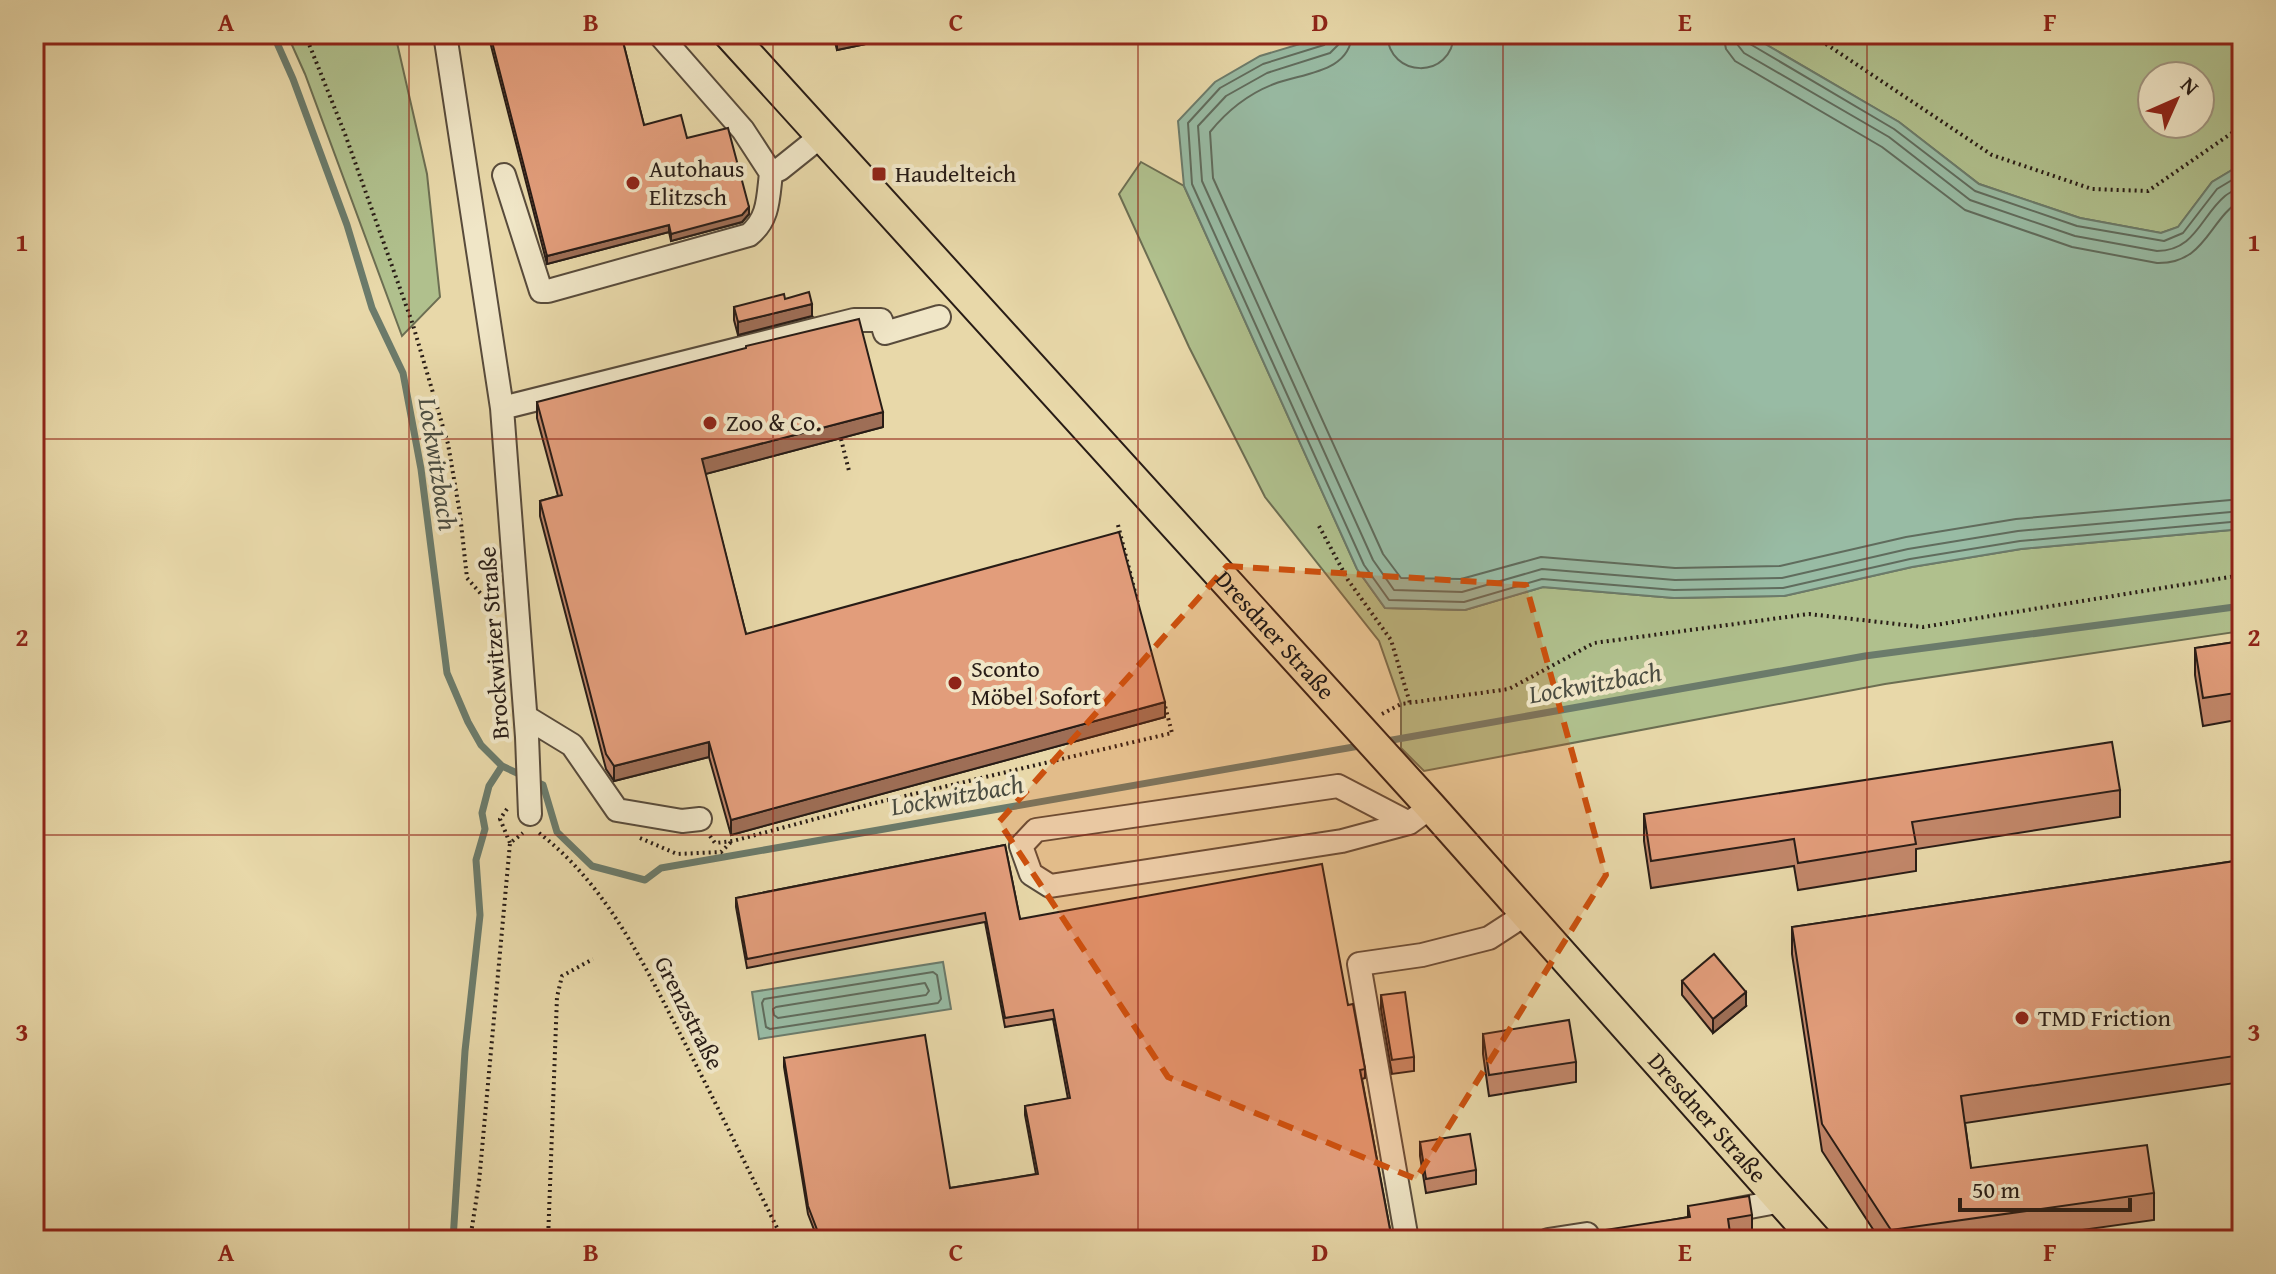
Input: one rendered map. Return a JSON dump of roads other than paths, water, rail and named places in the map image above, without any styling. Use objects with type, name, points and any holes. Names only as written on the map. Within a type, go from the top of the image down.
[{"type":"main road","name":"Dresdner Straße","points":[[729,34],[1384,756],[1420,815],[1526,914],[1816,1240]]},
{"type":"lane","name":"Brockwitzer Straße","points":[[445,34],[502,408],[526,717],[530,820]]},
{"type":"lane","points":[[504,175],[541,291],[610,275],[749,235],[761,226],[766,213],[771,173],[732,116],[659,34]]},
{"type":"lane","points":[[771,173],[820,137]]},
{"type":"lane","points":[[502,408],[854,320],[881,320],[885,333],[939,317]]},
{"type":"lane","points":[[526,717],[572,745],[617,810],[682,821],[700,819]]},
{"type":"lane","points":[[1338,786],[1420,815],[1342,841],[1050,886],[1031,874],[1021,846],[1036,830],[1338,786]]},
{"type":"lane","points":[[1407,1240],[1359,964],[1422,955],[1489,938],[1526,914]]},
{"type":"lane","points":[[1700,1215],[1781,1201]]},
{"type":"lane","points":[[1548,1240],[1609,1230]]},
{"type":"water","points":[[1333,34],[1423,38],[1424,34],[1748,34],[1899,122],[1979,184],[2080,218],[2161,233],[2178,227],[2212,182],[2242,164],[2242,529],[2021,549],[1912,567],[1784,596],[1674,598],[1543,587],[1465,610],[1385,608],[1357,569],[1184,186],[1178,121],[1215,82],[1260,56]]},
{"type":"water","points":[[943,962],[951,1009],[759,1039],[752,992]]},
{"type":"waterway","name":"Lockwitzbach","points":[[273,34],[347,225],[372,308],[403,373],[421,469],[447,673],[481,745],[502,766],[543,785],[557,832],[592,866],[645,880],[661,868],[1365,745]]},
{"type":"waterway","name":"Lockwitzbach","points":[[1381,742],[1865,656],[2242,606]]},
{"type":"waterway","points":[[453,1240],[465,1051],[480,915],[476,860],[485,829],[482,813],[489,786],[502,766]]},
{"type":"place","name":"Haudelteich","points":[[879,174]]},
{"type":"place","name":"Autohaus Elitzsch","points":[[633,183]]},
{"type":"place","name":"Zoo & Co.","points":[[710,423]]},
{"type":"place","name":"Sconto Möbel Sofort","points":[[955,683]]},
{"type":"place","name":"TMD Friction","points":[[2022,1018]]}]
